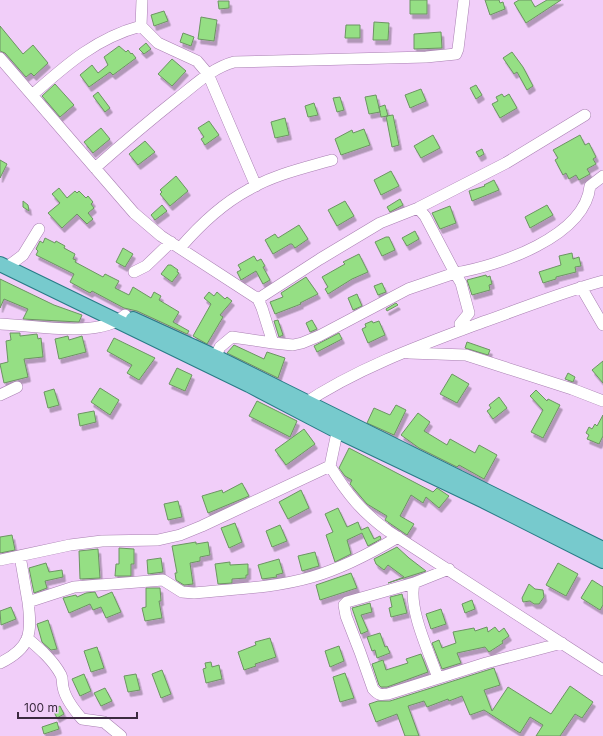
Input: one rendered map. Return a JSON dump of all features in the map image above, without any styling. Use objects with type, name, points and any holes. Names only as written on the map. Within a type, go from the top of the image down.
[{"type":"main road","points":[[5,262],[213,362],[338,425],[487,496],[558,533],[603,561]]},
{"type":"main road","points":[[558,533],[603,549]]},
{"type":"street","points":[[142,0],[141,26],[158,43],[197,61],[208,74],[256,186]]},
{"type":"street","points":[[95,168],[144,124],[208,74],[222,65],[234,62],[426,57],[456,54],[458,49],[464,0]]},
{"type":"street","points":[[32,95],[90,47],[114,34],[141,26]]},
{"type":"street","points":[[0,58],[134,213],[176,245],[258,299],[273,343]]},
{"type":"street","points":[[258,299],[380,223],[418,208],[506,163],[585,115]]},
{"type":"street","points":[[134,272],[146,266],[176,245],[247,190],[332,160]]},
{"type":"street","points":[[213,362],[220,348],[232,337],[293,345],[302,343],[319,336],[408,289],[516,255],[542,244],[579,213],[587,201],[590,186],[603,176]]},
{"type":"street","points":[[418,208],[425,216],[461,283],[469,313],[460,324],[462,330]]},
{"type":"street","points":[[5,262],[23,255],[39,229]]},
{"type":"street","points":[[301,406],[352,376],[403,353],[581,287],[603,281]]},
{"type":"street","points":[[581,287],[603,326]]},
{"type":"street","points":[[0,324],[84,329],[105,327],[122,319]]},
{"type":"street","points":[[403,353],[466,356],[572,388],[603,400]]},
{"type":"street","points":[[0,395],[17,387]]},
{"type":"street","points":[[338,425],[330,466],[353,500],[367,515],[398,537],[603,670]]},
{"type":"street","points":[[0,560],[70,546],[102,542],[158,540],[180,535],[246,507],[330,466]]},
{"type":"street","points":[[28,602],[74,587],[162,580],[182,592],[194,594],[269,586],[311,578],[336,569],[373,552],[398,537]]},
{"type":"street","points":[[0,663],[18,652],[30,633],[28,602],[20,556]]},
{"type":"street","points":[[449,569],[414,583],[347,602],[344,605],[344,610],[376,694],[388,694],[438,678],[562,643]]},
{"type":"street","points":[[414,583],[412,593],[414,604],[423,636],[438,678]]},
{"type":"street","points":[[27,638],[47,656],[56,667],[62,677],[62,686],[82,719],[104,722],[121,736]]},
{"type":"building","points":[[410,0],[427,0],[427,14],[410,14]]},
{"type":"building","points":[[485,0],[499,0],[500,3],[503,2],[505,9],[490,15]]},
{"type":"building","points":[[519,0],[531,0],[535,7],[547,0],[561,0],[526,23],[514,3]]},
{"type":"building","points":[[218,1],[229,1],[229,8],[219,9]]},
{"type":"building","points":[[164,11],[168,21],[154,26],[151,15]]},
{"type":"building","points":[[201,17],[217,20],[214,41],[198,39]]},
{"type":"building","points":[[374,22],[389,23],[388,40],[373,40]]},
{"type":"building","points":[[346,25],[360,25],[360,38],[345,38]]},
{"type":"building","points":[[0,26],[23,54],[33,45],[48,63],[34,76],[31,73],[26,77],[5,53],[0,51]]},
{"type":"building","points":[[441,32],[442,48],[414,49],[414,34]]},
{"type":"building","points":[[183,33],[194,37],[191,46],[180,42]]},
{"type":"building","points":[[146,43],[151,49],[144,54],[139,49]]},
{"type":"building","points":[[119,46],[126,52],[128,50],[136,58],[113,75],[110,72],[89,87],[80,75],[92,65],[98,73],[108,65],[104,57]]},
{"type":"building","points":[[512,52],[523,67],[533,86],[527,90],[517,72],[514,74],[503,58]]},
{"type":"building","points":[[172,59],[186,71],[172,86],[158,74]]},
{"type":"building","points":[[55,84],[74,105],[60,117],[42,96]]},
{"type":"building","points":[[476,85],[482,95],[476,99],[470,88]]},
{"type":"building","points":[[421,89],[426,101],[410,108],[405,95]]},
{"type":"building","points":[[98,92],[110,108],[105,112],[93,96]]},
{"type":"building","points":[[502,94],[504,97],[509,94],[517,108],[500,118],[492,104],[498,101],[496,97]]},
{"type":"building","points":[[376,95],[380,112],[369,114],[365,97]]},
{"type":"building","points":[[340,97],[344,110],[337,112],[333,98]]},
{"type":"building","points":[[314,103],[318,115],[308,117],[305,106]]},
{"type":"building","points":[[385,105],[388,116],[381,117],[379,107]]},
{"type":"building","points":[[393,115],[399,145],[392,147],[386,116]]},
{"type":"building","points":[[285,118],[289,135],[275,138],[271,122]]},
{"type":"building","points":[[209,121],[219,135],[205,145],[201,139],[204,137],[198,128]]},
{"type":"building","points":[[101,128],[110,139],[93,153],[84,142]]},
{"type":"building","points":[[364,129],[370,145],[341,155],[335,139],[352,130],[353,133]]},
{"type":"building","points":[[433,135],[440,148],[421,158],[414,146]]},
{"type":"building","points":[[580,135],[585,145],[589,143],[596,157],[593,159],[596,164],[587,169],[590,174],[579,180],[576,175],[569,179],[566,173],[563,175],[555,160],[558,158],[553,150]]},
{"type":"building","points":[[145,141],[155,152],[138,165],[129,154]]},
{"type":"building","points":[[482,149],[484,154],[479,157],[476,152]]},
{"type":"building","points":[[0,160],[7,164],[0,178]]},
{"type":"building","points":[[391,171],[399,186],[381,195],[374,180]]},
{"type":"building","points":[[176,176],[188,191],[170,206],[160,194],[162,192],[160,190]]},
{"type":"building","points":[[494,180],[499,190],[472,201],[469,191],[485,186],[484,185]]},
{"type":"building","points":[[59,188],[67,198],[75,191],[77,193],[79,191],[86,198],[88,196],[93,202],[91,204],[94,208],[88,213],[93,219],[87,224],[77,214],[62,228],[48,213],[60,203],[52,194]]},
{"type":"building","points":[[400,199],[403,205],[390,212],[387,207]]},
{"type":"building","points":[[23,201],[28,205],[29,211],[23,207]]},
{"type":"building","points":[[345,201],[354,216],[337,226],[328,210]]},
{"type":"building","points":[[162,205],[167,211],[155,220],[151,215]]},
{"type":"building","points":[[547,205],[553,215],[530,228],[525,217]]},
{"type":"building","points":[[450,206],[456,223],[440,229],[432,213]]},
{"type":"building","points":[[299,225],[308,239],[295,248],[292,244],[290,244],[273,254],[265,240],[275,234],[278,238]]},
{"type":"building","points":[[415,231],[419,239],[407,246],[402,238]]},
{"type":"building","points":[[389,237],[395,250],[382,256],[375,242]]},
{"type":"building","points":[[45,238],[55,243],[56,241],[65,246],[64,248],[75,254],[73,259],[76,260],[75,262],[103,277],[105,274],[119,281],[115,288],[129,295],[133,287],[151,298],[154,292],[161,296],[159,300],[179,312],[173,322],[189,331],[187,334],[137,311],[124,308],[92,291],[90,293],[70,282],[74,274],[36,255],[38,251],[36,249],[40,241],[43,243]]},
{"type":"building","points":[[123,248],[133,254],[125,267],[116,262]]},
{"type":"building","points":[[572,253],[573,259],[579,257],[581,266],[575,267],[576,272],[556,277],[556,279],[543,283],[539,272],[561,265],[559,256]]},
{"type":"building","points":[[359,254],[368,272],[352,279],[328,294],[325,289],[328,287],[322,277],[345,264],[343,262]]},
{"type":"building","points":[[254,256],[257,261],[261,259],[265,266],[263,267],[270,280],[263,284],[256,271],[241,280],[237,272],[241,270],[238,265]]},
{"type":"building","points":[[168,265],[171,265],[178,270],[177,272],[179,273],[172,282],[161,274]]},
{"type":"building","points":[[486,275],[487,277],[490,276],[492,284],[489,285],[490,290],[472,295],[467,280]]},
{"type":"building","points":[[306,277],[318,294],[300,303],[301,304],[275,314],[270,302],[283,297],[281,293]]},
{"type":"building","points":[[0,279],[54,305],[82,315],[79,322],[23,319],[28,309],[4,299],[0,308]]},
{"type":"building","points":[[382,283],[386,292],[378,295],[374,286]]},
{"type":"building","points":[[209,292],[214,296],[217,292],[225,299],[227,297],[232,301],[220,315],[223,317],[207,344],[193,336],[211,304],[204,298]]},
{"type":"building","points":[[357,294],[362,306],[353,310],[348,298]]},
{"type":"building","points":[[396,303],[398,305],[387,311],[386,309]]},
{"type":"building","points":[[278,320],[283,335],[279,337],[274,321]]},
{"type":"building","points":[[312,320],[317,329],[310,332],[306,323]]},
{"type":"building","points":[[372,321],[373,323],[379,321],[385,335],[368,343],[362,329],[366,327],[365,324]]},
{"type":"building","points":[[10,333],[20,333],[20,336],[37,334],[38,339],[41,338],[43,357],[24,359],[28,377],[4,383],[0,364],[8,362],[6,341],[11,340]]},
{"type":"building","points":[[339,333],[342,339],[317,352],[314,346]]},
{"type":"building","points":[[68,336],[69,340],[82,336],[86,352],[59,359],[55,339]]},
{"type":"building","points":[[114,338],[155,358],[139,380],[127,373],[132,365],[107,351]]},
{"type":"building","points":[[467,342],[490,350],[488,355],[465,348]]},
{"type":"building","points":[[234,345],[264,359],[267,352],[285,358],[278,378],[227,353]]},
{"type":"building","points":[[603,361],[603,383],[592,370]]},
{"type":"building","points":[[177,368],[192,375],[185,391],[169,384]]},
{"type":"building","points":[[568,373],[575,377],[573,382],[565,379]]},
{"type":"building","points":[[452,374],[469,384],[457,403],[440,394]]},
{"type":"building","points":[[100,388],[119,400],[110,415],[91,402]]},
{"type":"building","points":[[54,389],[59,405],[48,408],[44,392]]},
{"type":"building","points":[[536,390],[547,401],[548,399],[560,405],[543,438],[531,432],[543,410],[530,396]]},
{"type":"building","points":[[499,397],[507,408],[493,419],[487,411],[491,408],[489,405]]},
{"type":"building","points":[[257,401],[297,421],[290,437],[249,416]]},
{"type":"building","points":[[396,405],[406,410],[394,435],[367,423],[374,408],[390,415]]},
{"type":"building","points":[[94,411],[96,422],[80,426],[78,414]]},
{"type":"building","points":[[418,413],[430,422],[424,431],[447,445],[450,439],[475,453],[479,445],[497,455],[484,479],[459,465],[457,467],[419,448],[401,435]]},
{"type":"building","points":[[603,415],[603,436],[599,444],[587,439],[589,435],[586,433],[589,427],[592,429],[595,424],[597,426]]},
{"type":"building","points":[[304,429],[315,444],[286,465],[275,450]]},
{"type":"building","points":[[349,448],[433,492],[437,488],[449,496],[439,508],[426,497],[423,503],[411,495],[400,516],[414,524],[407,535],[385,520],[387,516],[367,504],[350,484],[352,480],[345,476],[339,468]]},
{"type":"building","points":[[242,483],[249,496],[208,513],[202,496],[222,490],[223,493]]},
{"type":"building","points":[[301,490],[309,508],[288,519],[279,502]]},
{"type":"building","points":[[178,501],[182,517],[168,520],[164,504]]},
{"type":"building","points":[[338,508],[347,527],[358,522],[361,530],[368,527],[374,539],[380,536],[381,539],[368,546],[362,533],[347,540],[351,554],[335,562],[326,535],[333,532],[325,514]]},
{"type":"building","points":[[235,523],[242,542],[229,548],[221,528]]},
{"type":"building","points":[[280,525],[287,541],[272,547],[266,531]]},
{"type":"building","points":[[12,535],[15,550],[0,553],[0,537]]},
{"type":"building","points":[[196,542],[196,544],[208,542],[210,555],[200,557],[200,561],[190,563],[193,584],[184,585],[176,580],[175,573],[177,573],[172,546]]},
{"type":"building","points":[[397,547],[426,571],[388,583],[404,577],[388,565],[384,570],[376,564],[374,559]]},
{"type":"building","points":[[119,548],[134,549],[134,564],[131,564],[131,576],[115,576],[116,564],[119,564]]},
{"type":"building","points":[[98,549],[100,578],[80,579],[79,551]]},
{"type":"building","points":[[315,552],[319,566],[302,571],[298,556]]},
{"type":"building","points":[[161,558],[163,572],[148,574],[147,560]]},
{"type":"building","points":[[279,559],[283,573],[276,575],[277,577],[262,579],[258,565]]},
{"type":"building","points":[[230,562],[230,565],[248,564],[248,575],[246,575],[246,578],[232,579],[232,583],[218,584],[215,564]]},
{"type":"building","points":[[46,563],[49,572],[62,570],[63,577],[45,581],[47,588],[34,593],[29,568]]},
{"type":"building","points":[[558,563],[578,574],[566,596],[546,585]]},
{"type":"building","points":[[351,573],[357,588],[320,600],[316,585]]},
{"type":"building","points":[[592,580],[603,587],[603,605],[600,610],[581,598]]},
{"type":"building","points":[[529,584],[535,589],[543,590],[544,597],[539,604],[534,604],[530,601],[523,602],[522,598]]},
{"type":"building","points":[[146,588],[160,588],[161,601],[159,601],[162,618],[145,621],[142,608],[146,607]]},
{"type":"building","points":[[95,592],[98,598],[112,592],[121,612],[106,618],[101,607],[93,610],[90,604],[69,613],[63,598],[76,595],[77,597],[86,593]]},
{"type":"building","points":[[402,594],[407,613],[391,617],[389,608],[392,607],[390,597]]},
{"type":"building","points":[[472,600],[475,609],[465,613],[462,604]]},
{"type":"building","points":[[370,603],[372,612],[361,615],[368,631],[361,634],[352,608]]},
{"type":"building","points":[[11,607],[16,619],[1,625],[0,611]]},
{"type":"building","points":[[441,609],[446,624],[431,629],[426,614]]},
{"type":"building","points":[[48,620],[57,649],[51,650],[42,642],[37,624]]},
{"type":"building","points":[[487,627],[488,632],[495,627],[499,632],[504,628],[509,636],[502,641],[503,643],[489,652],[485,647],[457,653],[461,663],[442,669],[432,643],[439,640],[442,648],[456,643],[453,632],[474,628],[475,631]]},
{"type":"building","points":[[380,633],[385,647],[387,646],[390,653],[377,658],[375,650],[372,651],[367,637]]},
{"type":"building","points":[[270,638],[276,657],[255,664],[256,666],[244,670],[238,652],[256,645],[255,642]]},
{"type":"building","points":[[339,646],[344,661],[330,667],[325,651]]},
{"type":"building","points":[[97,647],[104,668],[91,672],[84,651]]},
{"type":"building","points":[[421,654],[428,672],[387,687],[381,687],[379,685],[372,664],[383,660],[386,670],[408,663],[406,659]]},
{"type":"building","points":[[211,662],[212,667],[219,665],[222,679],[206,683],[203,669],[206,668],[205,663]]},
{"type":"building","points":[[494,668],[500,685],[484,690],[492,711],[508,687],[551,714],[570,686],[593,702],[582,718],[575,714],[560,736],[536,736],[543,725],[530,717],[520,733],[484,710],[470,715],[462,696],[449,701],[448,699],[427,707],[424,701],[408,706],[419,736],[405,736],[397,714],[376,722],[369,704],[378,701],[390,701]]},
{"type":"building","points":[[162,670],[171,694],[161,698],[152,674]]},
{"type":"building","points":[[345,673],[354,698],[340,702],[333,677]]},
{"type":"building","points":[[84,674],[91,691],[80,696],[72,679]]},
{"type":"building","points":[[136,674],[140,690],[128,692],[124,676]]},
{"type":"building","points":[[105,688],[112,701],[101,706],[94,693]]},
{"type":"building","points":[[60,706],[64,714],[57,718],[53,710]]},
{"type":"building","points":[[57,722],[59,729],[44,734],[42,727]]}]
